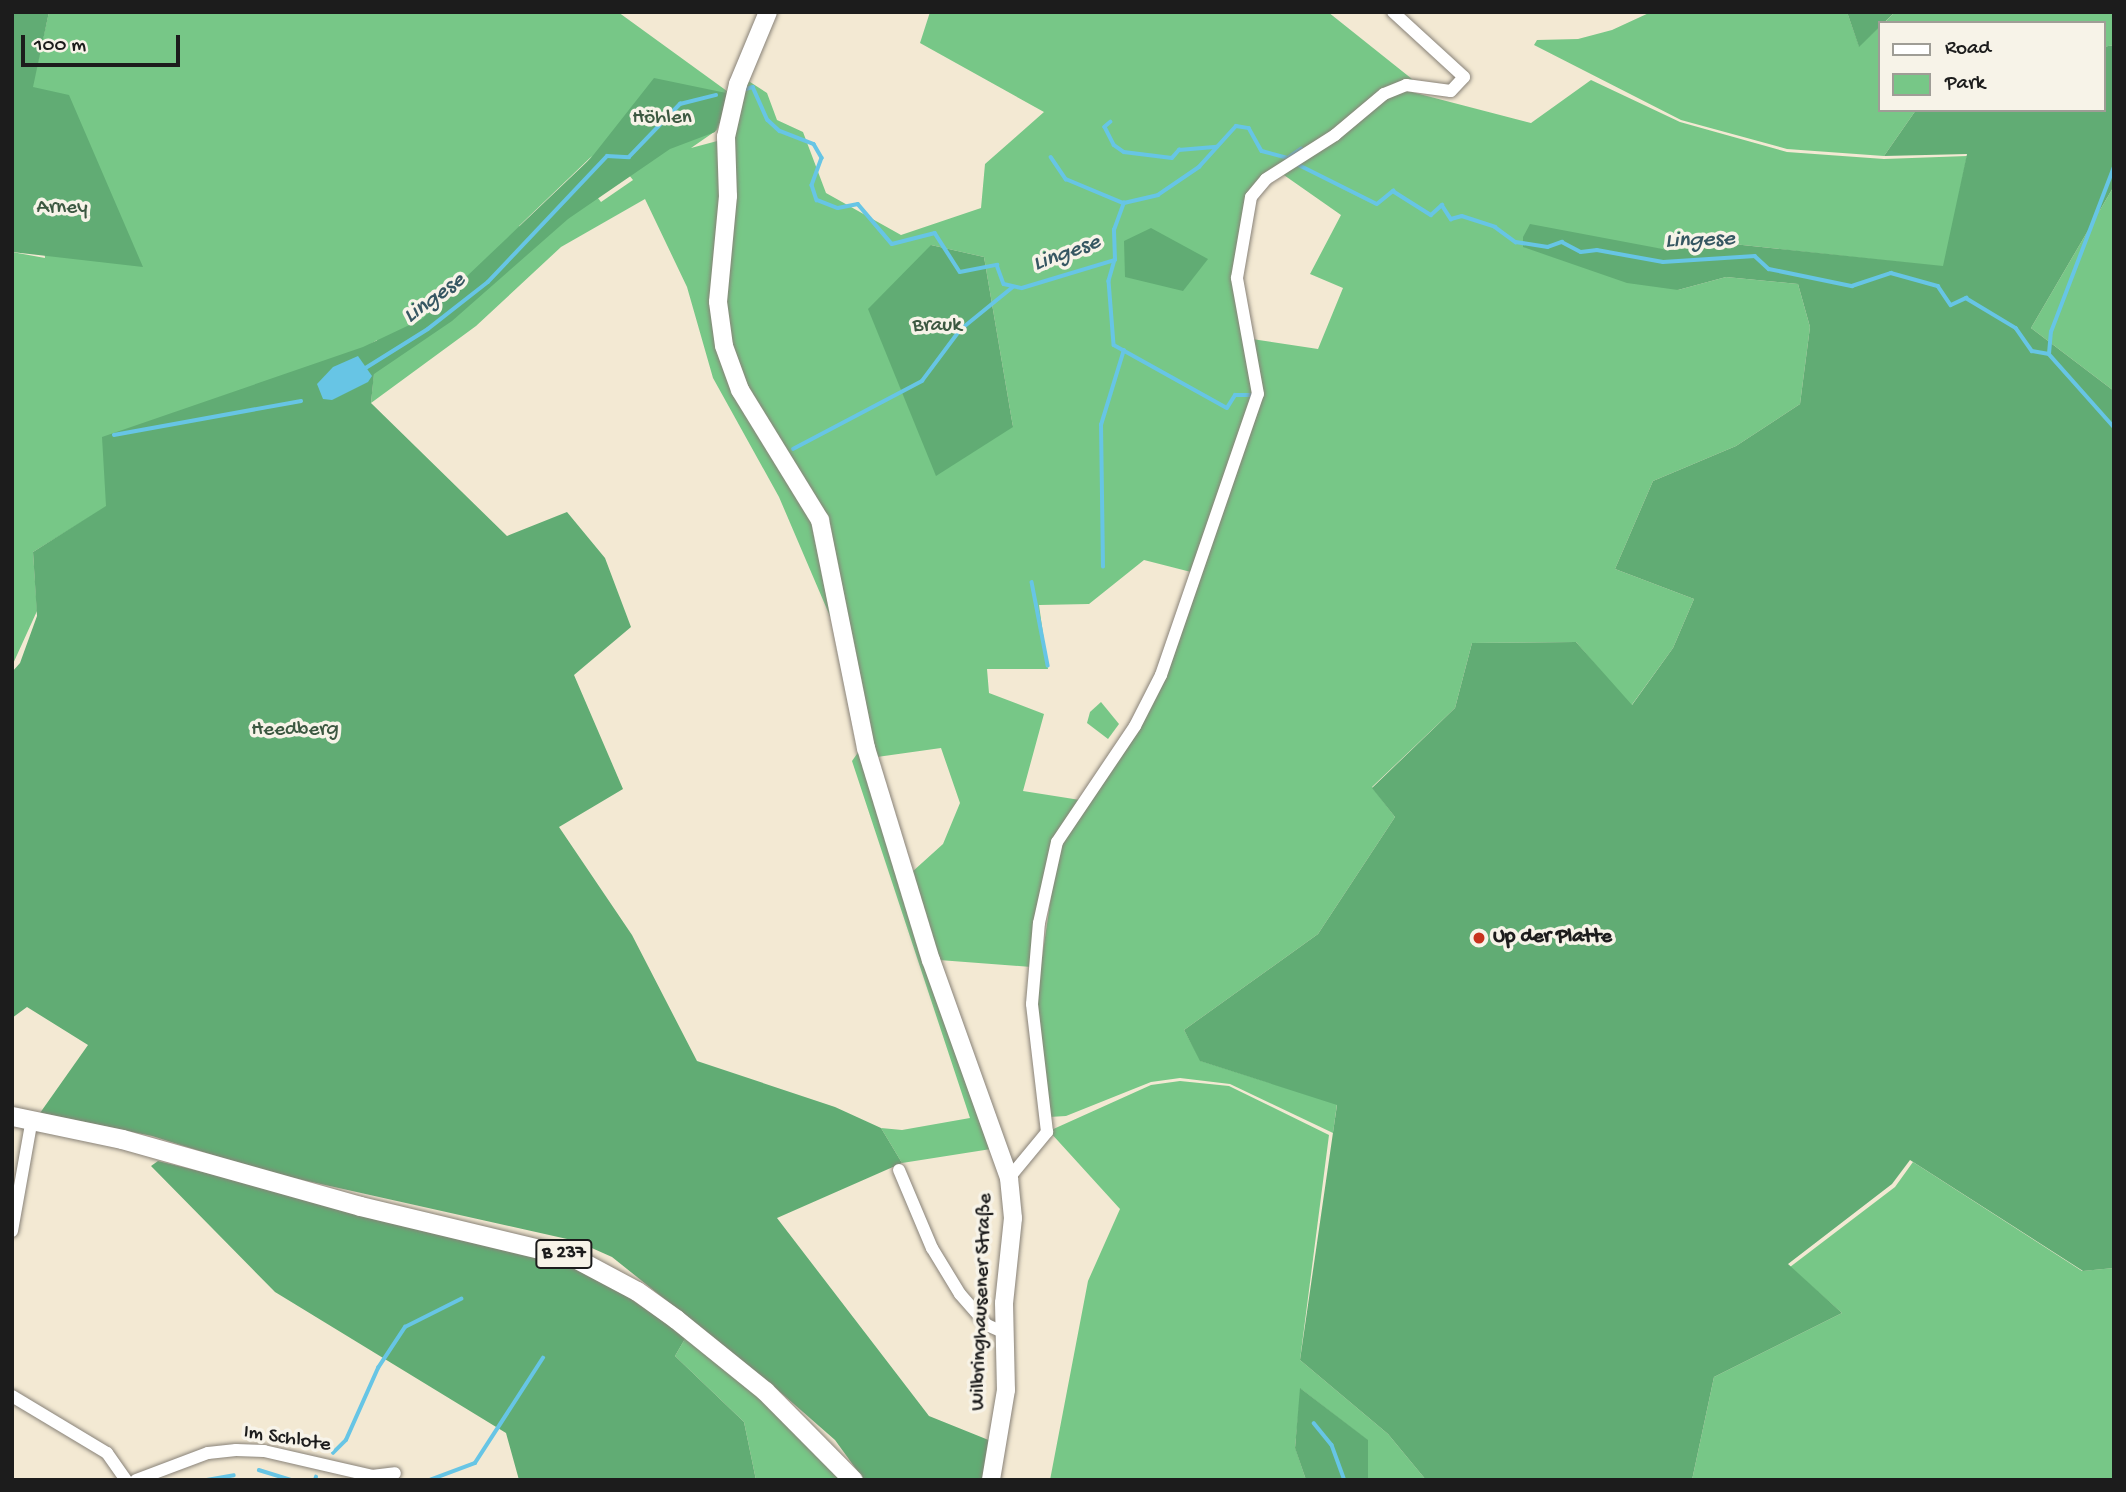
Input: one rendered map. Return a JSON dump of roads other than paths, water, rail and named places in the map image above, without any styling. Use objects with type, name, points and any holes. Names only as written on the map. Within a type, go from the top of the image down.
[{"type":"main road","name":"B 237","points":[[22,1117],[572,1257],[636,1291],[676,1319],[765,1391],[853,1480]]},
{"type":"street","name":"Wilbringhausener Straße","points":[[768,12],[738,84],[726,136],[728,196],[718,302],[724,346],[740,390],[820,520],[866,748],[931,960],[1009,1178],[1013,1218],[1005,1333],[1006,1390],[991,1480]]},
{"type":"street","points":[[1009,1178],[1047,1132],[1032,1003],[1040,923],[1057,842],[1135,726],[1161,675],[1258,394],[1237,278],[1251,197],[1266,179],[1344,128],[1384,94],[1406,85],[1451,91],[1464,77],[1393,12]]},
{"type":"street","points":[[12,1231],[22,1117]]},
{"type":"street","points":[[899,1170],[933,1248],[960,1294],[987,1325],[1005,1333]]},
{"type":"street","points":[[12,1396],[107,1453],[126,1480]]},
{"type":"street","name":"Im Schlote","points":[[136,1480],[208,1453],[236,1450],[264,1451],[372,1476],[395,1474]]},
{"type":"water","points":[[358,356],[372,376],[368,382],[332,400],[323,399],[317,384],[333,367]]},
{"type":"waterway","name":"Lingese","points":[[746,89],[753,87],[768,120],[780,131],[814,144],[822,158],[812,185],[817,200],[838,208],[858,204],[892,244],[935,233],[960,272],[997,265],[1004,284],[1022,288],[1115,260],[1114,230],[1124,203],[1158,195],[1199,167],[1236,126],[1249,128],[1262,151],[1288,158],[1301,149]]},
{"type":"waterway","name":"Lingese","points":[[364,369],[428,329],[488,282],[607,156],[629,157],[680,104],[716,95]]},
{"type":"waterway","points":[[1111,122],[1105,127],[1114,145],[1124,152],[1172,158],[1179,150],[1217,147]]},
{"type":"waterway","points":[[1051,157],[1066,179],[1123,203]]},
{"type":"waterway","name":"Lingese","points":[[1297,164],[1377,204],[1393,191],[1431,215],[1442,205],[1451,219],[1462,216],[1495,227],[1516,242],[1548,247],[1562,242],[1581,252],[1597,250],[1663,262],[1755,256],[1769,269],[1852,286],[1891,273],[1938,286],[1951,305],[1966,298],[2016,328],[2032,351],[2049,354],[2114,427]]},
{"type":"waterway","points":[[2049,354],[2051,332],[2114,167]]},
{"type":"waterway","points":[[1115,260],[1109,281],[1114,345],[1227,408],[1235,395],[1252,395]]},
{"type":"waterway","points":[[793,449],[922,381],[960,330],[1013,287]]},
{"type":"waterway","points":[[1103,567],[1101,425],[1124,350]]},
{"type":"waterway","name":"Lingese","points":[[114,435],[301,401]]},
{"type":"waterway","points":[[1032,582],[1048,665]]},
{"type":"waterway","points":[[333,1453],[346,1440],[378,1368],[405,1327],[461,1299]]},
{"type":"waterway","points":[[430,1480],[475,1463],[543,1358]]},
{"type":"waterway","points":[[1314,1423],[1332,1445],[1345,1480]]},
{"type":"waterway","points":[[259,1470],[292,1480]]},
{"type":"waterway","points":[[207,1480],[234,1475]]},
{"type":"place","name":"Up der Platte","points":[[1479,938]]},
{"type":"park label","name":"Höhlen","points":[[662,119]]},
{"type":"park label","name":"Arney","points":[[62,209]]},
{"type":"park label","name":"Brauk","points":[[937,327]]},
{"type":"park label","name":"Heedberg","points":[[295,731]]}]
